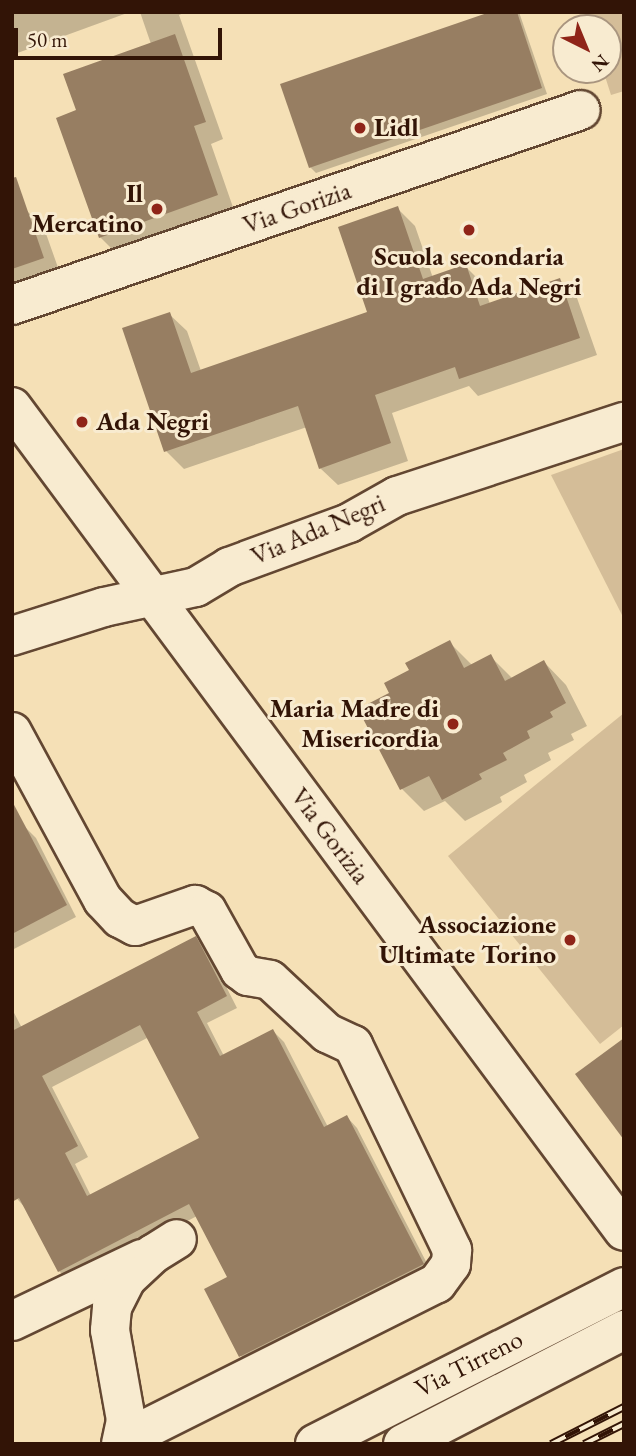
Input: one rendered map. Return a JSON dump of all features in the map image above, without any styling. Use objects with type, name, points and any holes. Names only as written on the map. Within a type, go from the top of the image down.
[{"type":"street","name":"Via Gorizia","points":[[12,304],[581,110]]},
{"type":"street","name":"Via Gorizia","points":[[12,407],[624,1231]]},
{"type":"street","name":"Via Ada Negri","points":[[12,636],[104,607],[196,587],[229,567],[349,523],[397,496],[624,422]]},
{"type":"street","points":[[12,732],[103,900],[120,918],[135,926],[195,905],[206,911],[240,970],[248,976],[270,980],[327,1033],[353,1045],[452,1250],[452,1264],[438,1283],[122,1442]]},
{"type":"street","points":[[12,1321],[165,1246],[126,1279],[112,1307],[110,1330],[125,1420],[122,1442]]},
{"type":"street","name":"Via Tirreno","points":[[315,1444],[624,1286]]},
{"type":"street","name":"Via Tirreno","points":[[403,1444],[624,1331]]},
{"type":"shaded area","points":[[624,12],[624,91],[611,95],[607,84],[622,84],[622,14],[585,14]]},
{"type":"shaded area","points":[[624,449],[624,614],[622,615],[551,475]]},
{"type":"shaded area","name":"Associazione Ultimate Torino","points":[[624,713],[624,1025],[600,1044],[448,856]]},
{"type":"building","name":"Lidl","points":[[490,12],[517,12],[542,88],[309,168],[280,84]]},
{"type":"building","points":[[175,34],[206,122],[194,126],[218,195],[99,238],[56,118],[76,110],[63,74]]},
{"type":"building","points":[[16,177],[44,258],[12,269],[12,178]]},
{"type":"building","points":[[398,206],[423,279],[466,264],[480,306],[560,278],[580,338],[459,379],[455,367],[375,395],[391,443],[319,469],[298,406],[164,452],[122,328],[170,312],[191,373],[367,312],[338,227]]},
{"type":"building","name":"Maria Madre di Misericordia","points":[[450,640],[464,668],[491,654],[505,681],[544,660],[566,703],[550,712],[553,717],[527,731],[530,738],[503,753],[507,760],[479,774],[482,779],[442,800],[429,776],[400,790],[358,709],[389,693],[384,683],[409,670],[405,663]]},
{"type":"building","points":[[12,801],[67,905],[12,934]]},
{"type":"building","points":[[196,936],[227,996],[197,1012],[220,1056],[273,1029],[324,1127],[347,1115],[424,1264],[239,1357],[204,1289],[227,1277],[189,1204],[58,1272],[19,1198],[12,1202],[12,1031]],"holes":[[[140,1025],[199,1138],[87,1196],[65,1153],[78,1146],[42,1076]]]},
{"type":"building","points":[[624,1038],[624,1140],[575,1074]]},
{"type":"railway","points":[[551,1444],[624,1407]]},
{"type":"railway","points":[[584,1444],[624,1424]]},
{"type":"place","name":"Lidl","points":[[360,128]]},
{"type":"place","name":"Il Mercatino","points":[[157,209]]},
{"type":"place","name":"Scuola secondaria di I grado Ada Negri","points":[[469,230]]},
{"type":"place","name":"Ada Negri","points":[[82,422]]},
{"type":"place","name":"Maria Madre di Misericordia","points":[[453,724]]},
{"type":"place","name":"Associazione Ultimate Torino","points":[[570,940]]}]
